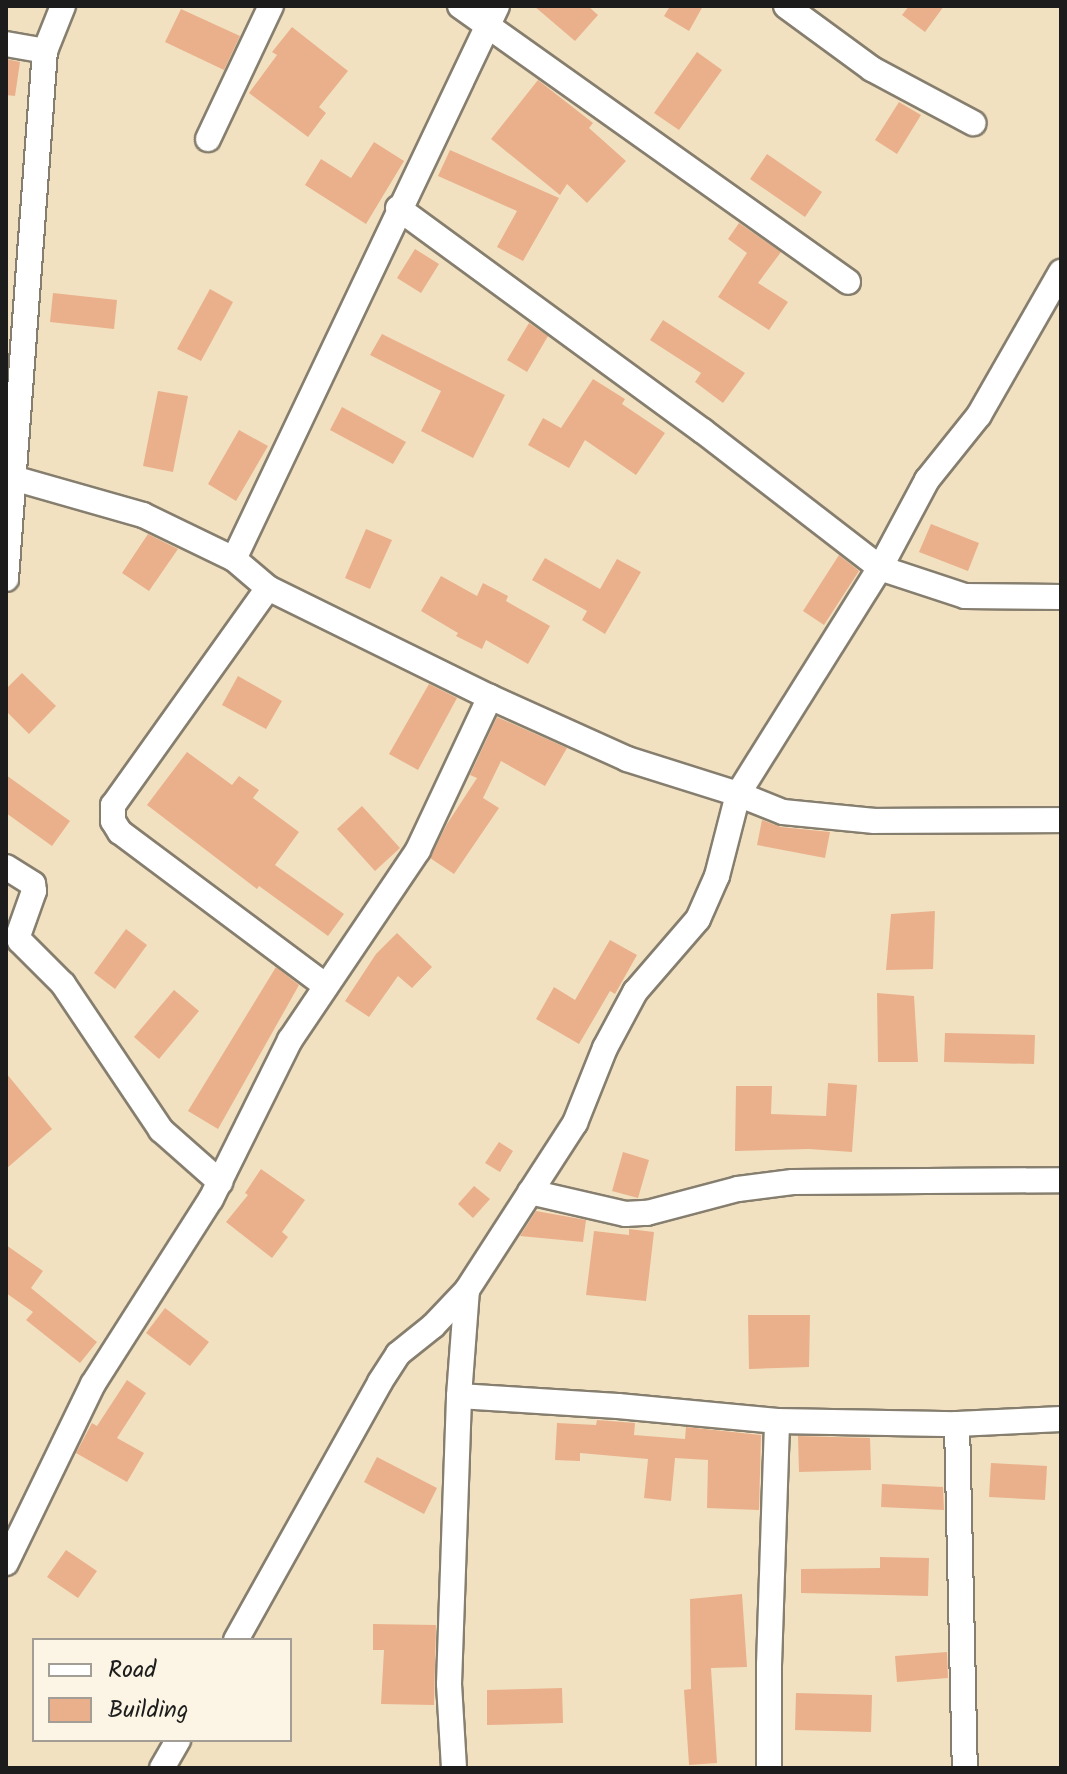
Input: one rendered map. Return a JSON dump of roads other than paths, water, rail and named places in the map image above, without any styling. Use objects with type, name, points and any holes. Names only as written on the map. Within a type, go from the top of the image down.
[{"type":"street","points":[[6,579],[16,278],[45,51],[63,6]]},
{"type":"street","points":[[208,139],[271,6]]},
{"type":"street","points":[[460,6],[492,15],[848,282]]},
{"type":"street","points":[[786,6],[872,69],[973,123]]},
{"type":"street","points":[[234,559],[492,15]]},
{"type":"street","points":[[6,44],[45,51]]},
{"type":"street","points":[[398,208],[703,431],[880,568],[965,596],[1061,597]]},
{"type":"street","points":[[237,1638],[398,1354],[433,1326],[467,1290],[575,1123],[605,1048],[635,992],[698,919],[717,876],[738,794],[880,568],[927,480],[979,415],[1061,272]]},
{"type":"street","points":[[11,477],[143,515],[234,559],[268,588],[490,697],[627,759],[738,794],[783,812],[875,821],[1061,820]]},
{"type":"street","points":[[268,588],[113,805],[113,821],[120,832],[326,986]]},
{"type":"street","points":[[6,1563],[93,1384],[220,1182],[290,1040],[418,850],[490,697]]},
{"type":"street","points":[[6,867],[33,884],[34,891],[18,936],[20,941],[63,984],[161,1130],[220,1182]]},
{"type":"street","points":[[530,1192],[625,1214],[647,1213],[738,1189],[793,1182],[1061,1180]]},
{"type":"street","points":[[454,1768],[449,1684],[459,1396],[467,1290]]},
{"type":"street","points":[[459,1396],[618,1406],[777,1421],[957,1424],[1061,1419]]},
{"type":"street","points":[[769,1768],[777,1421]]},
{"type":"street","points":[[957,1424],[965,1768]]},
{"type":"street","points":[[162,1768],[177,1742]]}]
